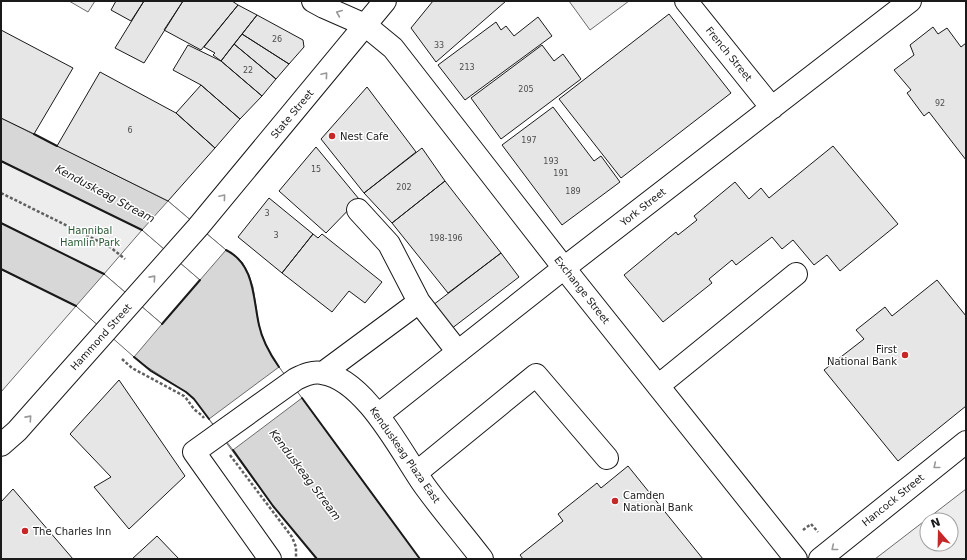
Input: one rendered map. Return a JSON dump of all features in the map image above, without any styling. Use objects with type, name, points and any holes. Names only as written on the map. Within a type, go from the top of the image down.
[{"type":"street","name":"Exchange Street","points":[[313,1],[366,24],[393,48],[564,268],[796,559]]},
{"type":"street","name":"State Street","points":[[198,227],[385,1]]},
{"type":"street","name":"French Street","points":[[686,1],[772,108]]},
{"type":"street","name":"York Street","points":[[378,415],[564,268],[910,1]]},
{"type":"street","points":[[358,210],[389,244],[419,302],[458,352]]},
{"type":"street","name":"Hammond Street","points":[[1,446],[18,430],[198,227]]},
{"type":"street","points":[[658,386],[796,274]]},
{"type":"street","points":[[270,559],[194,452],[218,436],[290,382],[302,376],[316,372],[323,373],[419,302]]},
{"type":"street","name":"Kenduskeag Plaza East","points":[[323,373],[337,378],[353,389],[368,403],[378,415],[432,496],[482,559]]},
{"type":"street","points":[[416,473],[536,375],[607,458]]},
{"type":"street","name":"Hancock Street","points":[[820,559],[966,442]]},
{"type":"path","points":[[1,193],[110,247],[125,259]]},
{"type":"path","points":[[122,359],[132,368],[184,396],[188,400],[195,411],[201,415],[218,436],[292,537],[296,547],[296,559]]},
{"type":"shaded area","points":[[69,1],[95,1],[88,12]]},
{"type":"shaded area","points":[[569,1],[629,1],[590,30]]},
{"type":"shaded area","name":"Hannibal Hamlin Park","points":[[1,161],[142,230],[104,274],[1,223]]},
{"type":"shaded area","points":[[1,269],[76,306],[1,392]]},
{"type":"shaded area","points":[[966,489],[966,559],[875,559],[919,525],[919,552],[959,552],[959,512],[936,512]]},
{"type":"water","name":"Kenduskeag Stream","points":[[1,118],[168,201],[242,262],[253,287],[259,326],[273,359],[420,559],[317,559],[273,506],[194,399],[186,392],[144,365],[76,306],[1,269],[1,223],[104,274],[162,324],[200,280],[142,230],[1,161]]},
{"type":"pier","points":[[168,201],[226,250],[200,280],[142,230]]},
{"type":"pier","points":[[104,274],[162,324],[134,357],[76,306]]},
{"type":"pier","points":[[279,367],[302,398],[233,450],[209,419]]},
{"type":"building","points":[[116,1],[144,1],[131,21],[111,10]]},
{"type":"building","points":[[144,1],[183,1],[144,63],[115,48]]},
{"type":"building","points":[[183,1],[232,1],[238,5],[201,50],[164,30]]},
{"type":"building","points":[[433,1],[506,1],[436,62],[411,28]]},
{"type":"building","points":[[238,5],[257,15],[221,61],[213,55],[215,53],[204,47]]},
{"type":"building","points":[[669,14],[731,93],[621,178],[559,99]]},
{"type":"building","points":[[257,15],[303,40],[304,47],[289,64],[242,34]]},
{"type":"building","points":[[538,17],[552,36],[465,100],[438,65],[496,22],[501,30],[506,26],[514,36]]},
{"type":"building","points":[[933,27],[938,34],[947,28],[961,47],[966,43],[966,160],[929,112],[924,116],[907,93],[911,90],[894,70],[914,55],[910,45]]},
{"type":"building","points":[[1,30],[73,68],[34,134],[1,118]]},
{"type":"building","points":[[242,34],[289,64],[276,79],[234,44]]},
{"type":"building","points":[[234,44],[276,79],[262,96],[221,61]]},
{"type":"building","points":[[188,45],[221,61],[262,96],[240,119],[201,85],[173,70]]},
{"type":"building","points":[[542,45],[554,61],[563,54],[581,79],[501,139],[471,98]]},
{"type":"building","points":[[100,72],[176,113],[215,148],[168,201],[57,146]]},
{"type":"building","points":[[201,85],[240,119],[215,148],[176,113]]},
{"type":"building","points":[[367,87],[416,152],[364,193],[321,139]]},
{"type":"building","points":[[553,107],[594,161],[601,156],[620,182],[562,225],[502,145]]},
{"type":"building","points":[[833,146],[898,224],[840,271],[827,255],[814,265],[793,240],[782,249],[772,237],[736,265],[732,260],[709,279],[712,283],[663,322],[624,275],[676,232],[678,235],[697,220],[694,216],[735,182],[749,199],[761,188],[769,198]]},
{"type":"building","points":[[316,147],[359,199],[326,233],[279,191]]},
{"type":"building","points":[[422,148],[445,181],[392,223],[364,193]]},
{"type":"building","points":[[445,181],[501,253],[448,293],[392,223]]},
{"type":"building","points":[[269,198],[313,234],[282,273],[238,237]]},
{"type":"building","points":[[313,234],[318,238],[322,234],[382,282],[365,303],[349,291],[332,312],[282,273]]},
{"type":"building","points":[[501,253],[519,277],[451,329],[433,305]]},
{"type":"building","name":"First National Bank","points":[[937,280],[966,316],[966,406],[898,461],[824,370],[864,339],[856,330],[885,307],[892,316]]},
{"type":"building","points":[[119,380],[185,476],[129,529],[94,487],[111,477],[70,434]]},
{"type":"building","name":"Camden National Bank","points":[[628,466],[703,559],[523,559],[520,555],[563,521],[558,514],[597,483],[601,488]]},
{"type":"building","name":"The Charles Inn","points":[[13,489],[73,559],[1,559],[1,502]]},
{"type":"building","name":"The Charles Inn","points":[[157,536],[179,559],[132,559]]},
{"type":"wall","points":[[34,134],[57,146]]},
{"type":"wall","points":[[1,161],[142,230]]},
{"type":"wall","points":[[1,223],[104,274]]},
{"type":"wall","points":[[226,250],[243,264],[248,273],[254,294],[262,336],[279,367]]},
{"type":"wall","points":[[1,269],[76,306]]},
{"type":"wall","points":[[162,324],[200,280]]},
{"type":"wall","points":[[134,357],[151,371],[186,392],[194,399],[209,419]]},
{"type":"wall","points":[[302,398],[420,559]]},
{"type":"wall","points":[[233,450],[273,506],[317,559]]},
{"type":"place","name":"Nest Cafe","points":[[332,136]]},
{"type":"place","name":"First National Bank","points":[[905,355]]},
{"type":"place","name":"Camden National Bank","points":[[615,501]]},
{"type":"place","name":"The Charles Inn","points":[[25,531]]}]
